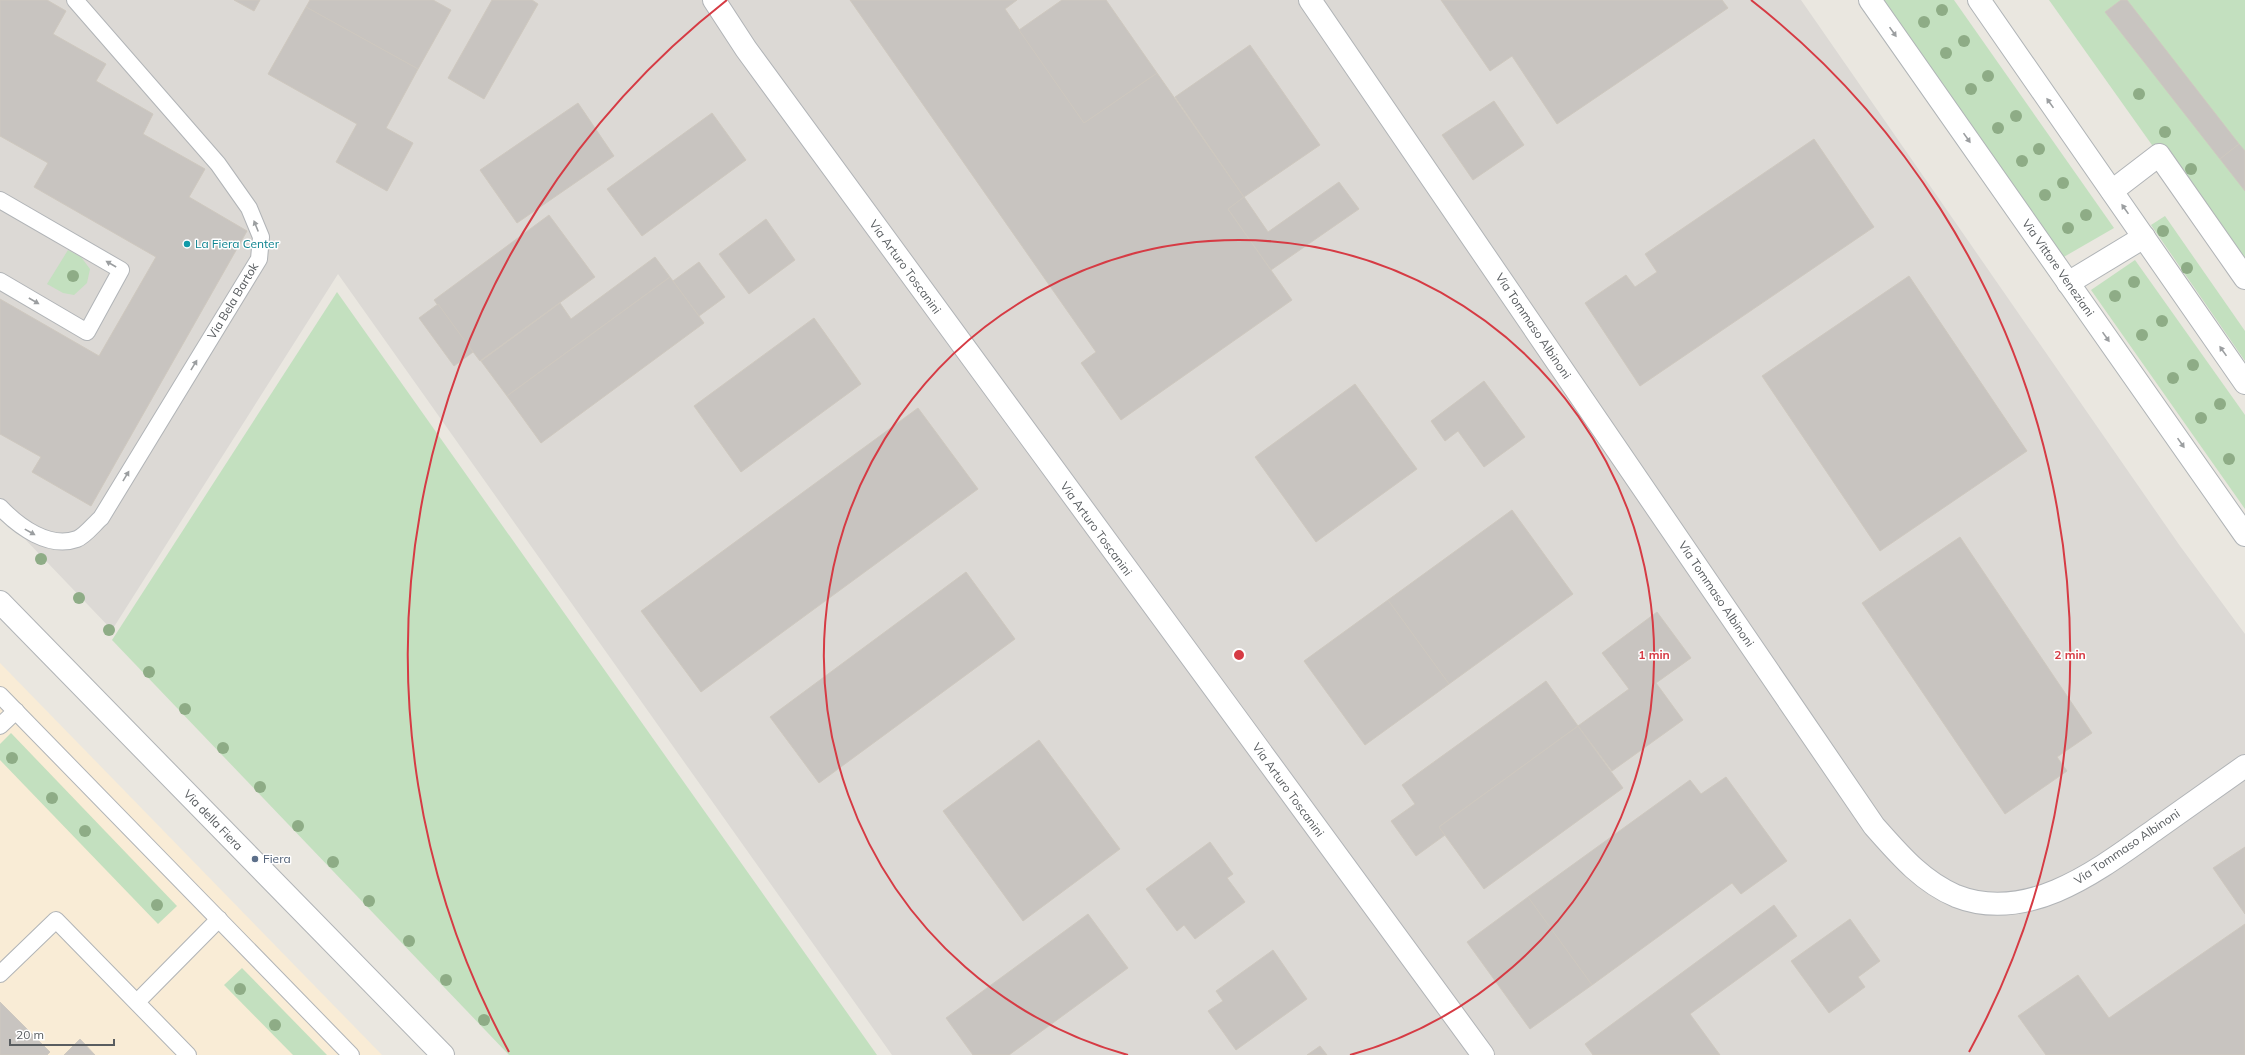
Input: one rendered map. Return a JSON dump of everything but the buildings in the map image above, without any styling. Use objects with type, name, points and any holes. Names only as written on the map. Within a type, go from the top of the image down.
[{"type":"street","name":"Via Arturo Toscanini","points":[[714,0],[746,49],[1483,1055]]},
{"type":"street","name":"Via Tommaso Albinoni","points":[[1310,0],[1874,826],[1910,866],[1937,886],[1957,896],[1987,902],[2017,902],[2049,894],[2077,882],[2113,860],[2245,766]]},
{"type":"street","name":"Via Vittore Veneziani","points":[[1870,0],[2245,535]]},
{"type":"street","points":[[1979,0],[2245,383]]},
{"type":"street","points":[[2112,191],[2159,155],[2245,278]]},
{"type":"street","points":[[2068,283],[2144,237]]},
{"type":"street","name":"Via della Fiera","points":[[0,602],[443,1055]]},
{"type":"lane","name":"Via Bela Bartok","points":[[0,507],[28,531],[50,541],[78,539],[101,518],[259,259],[261,237],[249,208],[218,164],[74,0]]},
{"type":"lane","points":[[0,200],[121,270],[87,332],[0,282]]},
{"type":"lane","points":[[0,694],[351,1055]]},
{"type":"lane","points":[[0,726],[16,711]]},
{"type":"lane","points":[[137,1002],[219,919]]},
{"type":"lane","points":[[0,974],[56,920],[188,1055]]},
{"type":"shaded area","points":[[0,0],[1801,0],[2180,546],[2245,634],[2245,1055],[892,1055],[338,274],[112,630],[0,513]]},
{"type":"shaded area","points":[[0,663],[382,1055],[0,1055]]},
{"type":"green space","points":[[1884,0],[1954,0],[2114,228],[2062,258]]},
{"type":"green space","points":[[2049,0],[2245,0],[2245,276]]},
{"type":"green space","points":[[2165,216],[2245,331],[2245,361],[2151,225]]},
{"type":"green space","points":[[68,250],[81,257],[90,269],[87,283],[74,295],[63,293],[47,284]]},
{"type":"green space","points":[[2135,260],[2245,415],[2245,509],[2091,290]]},
{"type":"green space","points":[[337,292],[877,1055],[509,1055],[112,640]]},
{"type":"green space","points":[[11,733],[177,906],[158,924],[0,760],[0,744]]},
{"type":"green space","points":[[242,968],[327,1055],[293,1055],[224,985]]},
{"type":"place","name":"La Fiera Center","points":[[187,244]]},
{"type":"place","name":"Fiera","points":[[255,859]]}]
